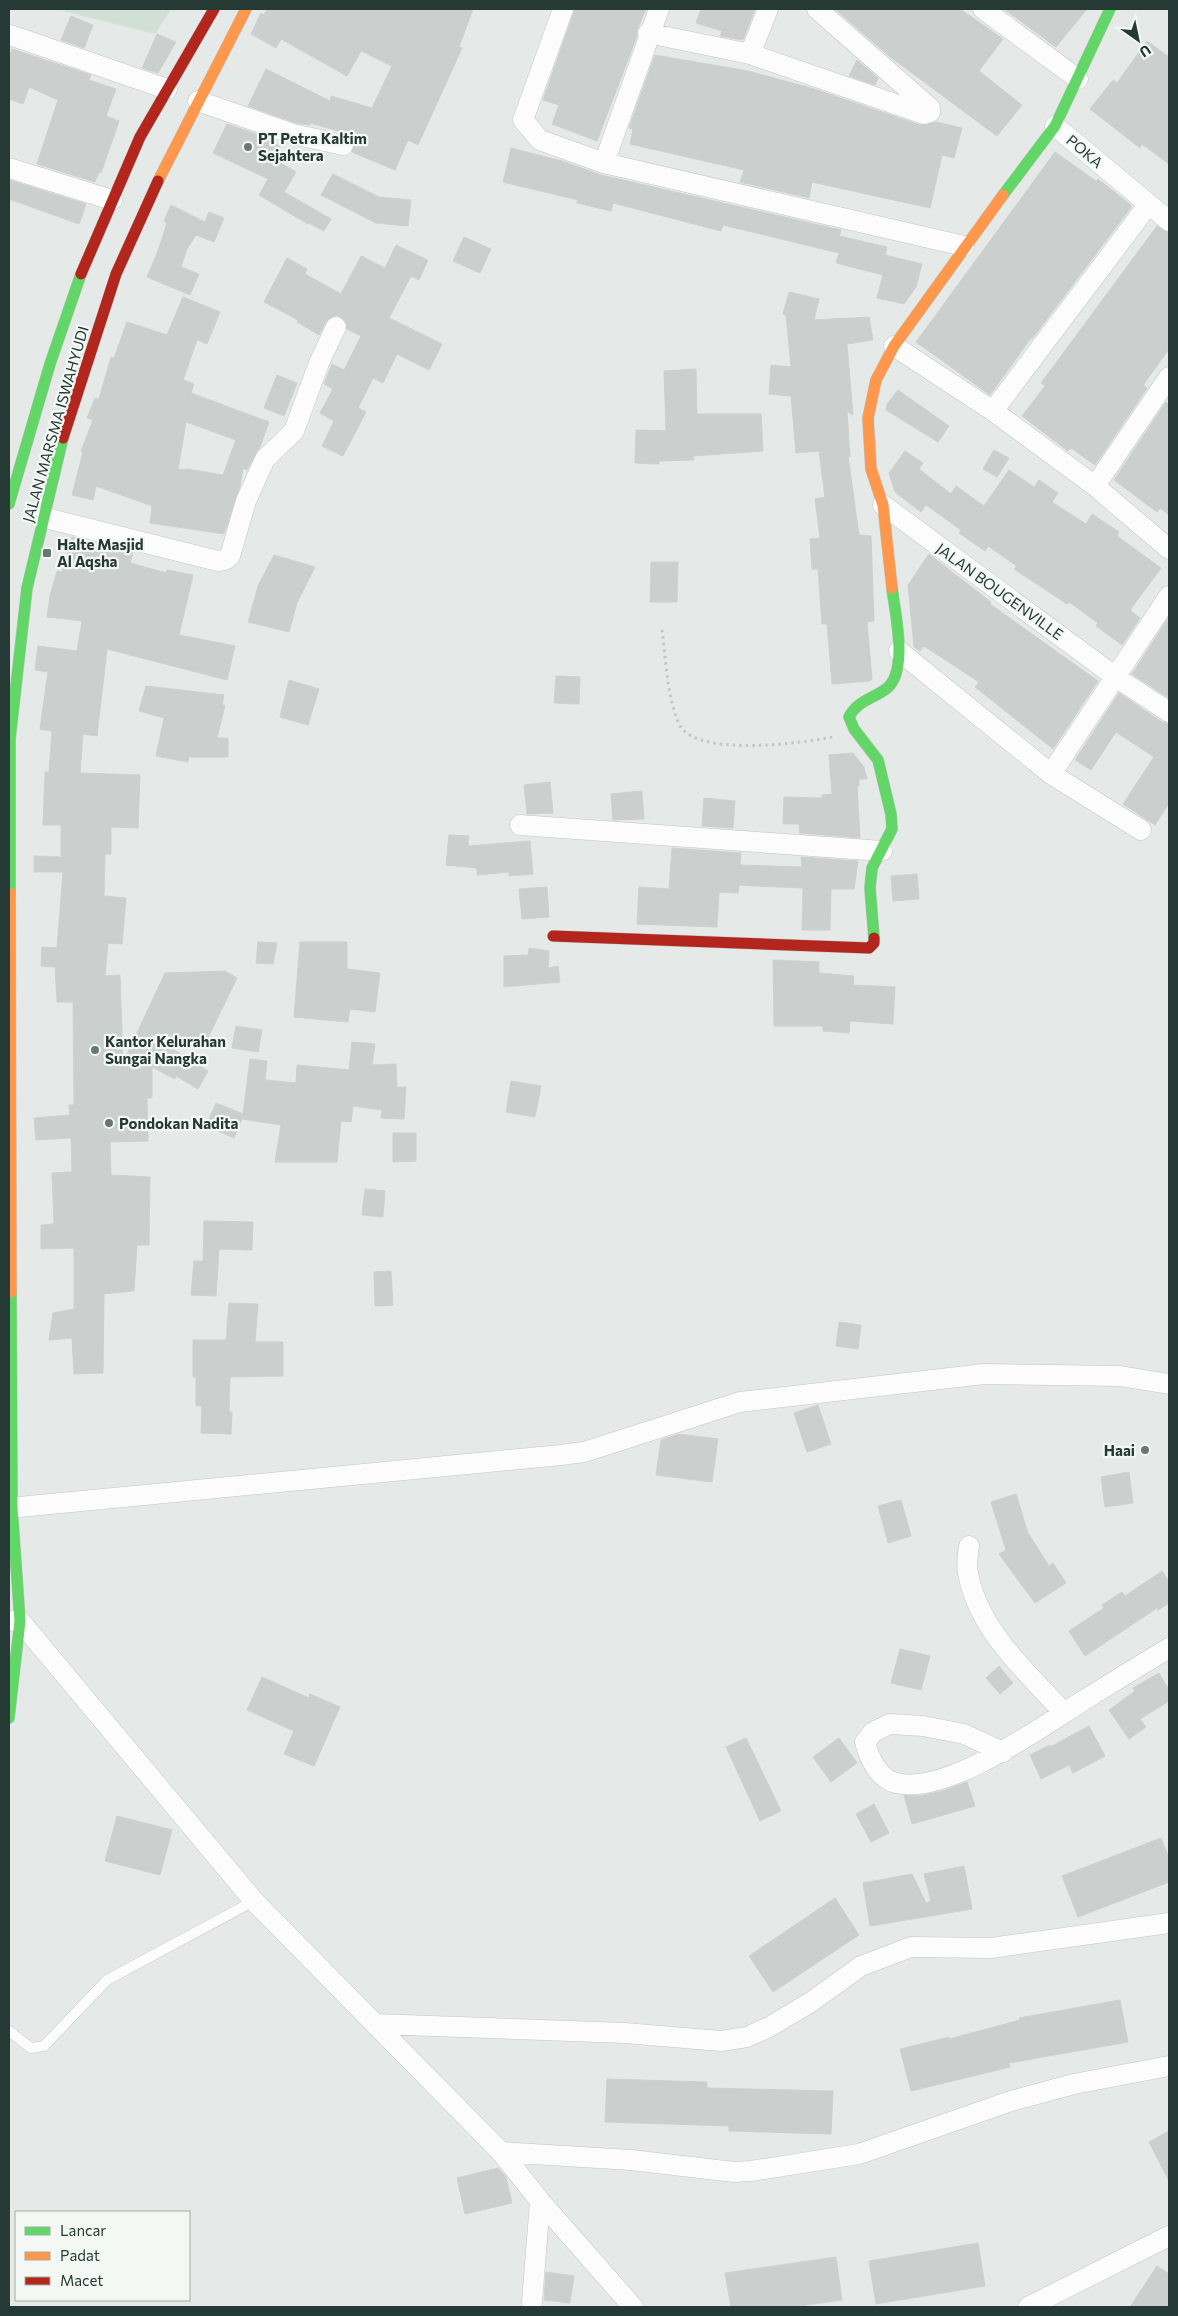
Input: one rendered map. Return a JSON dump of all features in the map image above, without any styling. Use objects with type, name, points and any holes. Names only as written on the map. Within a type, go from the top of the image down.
[{"type":"main road","name":"JALAN MARSMA ISWAHYUDI","points":[[9,504],[15,457],[49,360],[112,200],[140,137],[214,9]]},
{"type":"main road","name":"JALAN MARSMA ISWAHYUDI","points":[[9,1718],[14,1621],[10,1508],[10,739],[27,588],[42,517],[82,374],[116,274],[144,209],[246,9]]},
{"type":"main road","name":"POKA","points":[[1055,126],[1110,9]]},
{"type":"main road","points":[[553,936],[869,948],[874,943],[870,888],[872,868],[892,829],[891,814],[885,782],[878,760],[854,729],[849,717],[851,712],[861,702],[881,694],[897,675],[899,650],[883,505],[871,469],[868,418],[876,380],[894,346],[964,246],[1055,126]]},
{"type":"street","points":[[563,9],[523,120],[540,140],[604,163],[964,246]]},
{"type":"street","points":[[604,163],[648,34],[659,9]]},
{"type":"street","points":[[750,54],[768,9]]},
{"type":"street","points":[[983,9],[1078,79]]},
{"type":"street","points":[[648,34],[750,54],[924,114],[930,112],[930,108],[826,11]]},
{"type":"street","points":[[10,35],[167,89]]},
{"type":"street","points":[[198,101],[294,134],[343,145]]},
{"type":"street","name":"POKA","points":[[1055,126],[1148,205],[1169,220]]},
{"type":"street","points":[[9,168],[112,200]]},
{"type":"street","points":[[993,411],[1148,205]]},
{"type":"street","points":[[42,517],[218,561],[225,560],[230,556],[246,501],[266,459],[294,431],[320,363],[336,328]]},
{"type":"street","points":[[894,346],[993,411],[1095,486],[1169,549]]},
{"type":"street","points":[[1095,486],[1169,377]]},
{"type":"street","name":"JALAN BOUGENVILLE","points":[[883,505],[1117,678],[1169,712]]},
{"type":"street","points":[[1051,774],[1117,678],[1169,596]]},
{"type":"street","points":[[899,650],[1051,774],[1141,830]]},
{"type":"street","points":[[520,825],[882,851]]},
{"type":"street","points":[[10,1508],[584,1452],[740,1402],[984,1374],[1120,1376],[1169,1384]]},
{"type":"street","points":[[969,1546],[967,1571],[973,1595],[982,1616],[1000,1641],[1064,1713]]},
{"type":"street","points":[[14,1621],[254,1901],[501,2152],[540,2202],[633,2307]]},
{"type":"street","points":[[1003,1752],[964,1734],[923,1726],[890,1724],[873,1732],[865,1742],[869,1756],[888,1780],[896,1783],[915,1783],[939,1779],[967,1769],[1003,1752],[1169,1648]]},
{"type":"street","points":[[375,2024],[626,2033],[721,2041],[747,2037],[769,2027],[811,2002],[861,1966],[912,1947],[990,1948],[1169,1923]]},
{"type":"street","points":[[501,2152],[631,2160],[734,2172],[751,2171],[858,2154],[1011,2101],[1074,2084],[1169,2066]]},
{"type":"street","points":[[532,2302],[540,2202]]},
{"type":"street","points":[[1028,2307],[1169,2236]]},
{"type":"lane","points":[[9,2031],[31,2048],[44,2046],[108,1980],[254,1901]]},
{"type":"path","points":[[662,630],[672,701],[679,724],[684,732],[692,737],[724,745],[799,743],[832,737],[854,729]]},
{"type":"green space","points":[[55,9],[171,9],[155,34]]},
{"type":"building","points":[[268,9],[473,9],[459,47],[462,48],[418,145],[408,140],[395,170],[352,152],[356,136],[310,123],[310,125],[296,123],[248,106],[266,69],[330,101],[331,96],[372,108],[392,66],[361,51],[347,76],[281,39],[276,48],[251,34],[261,13],[263,15]]},
{"type":"building","points":[[575,9],[646,9],[597,141],[552,124],[559,105],[543,100]]},
{"type":"building","points":[[701,9],[755,9],[743,40],[720,36],[722,31],[696,23]]},
{"type":"building","points":[[835,9],[960,9],[1003,39],[979,71],[1022,105],[997,136],[889,56]]},
{"type":"building","points":[[1004,9],[1087,9],[1056,47]]},
{"type":"building","points":[[71,16],[93,25],[84,48],[61,40]]},
{"type":"building","points":[[157,34],[176,42],[158,73],[142,68]]},
{"type":"building","points":[[1147,41],[1169,57],[1169,164],[1142,144],[1140,148],[1090,109],[1113,80],[1117,83]]},
{"type":"building","points":[[12,49],[91,75],[89,80],[116,89],[106,116],[119,121],[101,173],[99,172],[95,182],[37,164],[58,100],[29,87],[23,104],[9,99],[9,58]]},
{"type":"building","points":[[655,55],[748,71],[811,88],[920,125],[936,122],[962,128],[954,158],[942,155],[930,208],[812,182],[809,198],[740,182],[744,170],[630,144],[633,129],[629,128]]},
{"type":"building","points":[[857,60],[878,78],[875,85],[849,76]]},
{"type":"building","points":[[227,124],[274,140],[273,143],[280,146],[273,158],[296,172],[284,192],[331,219],[324,231],[308,224],[259,195],[268,179],[213,153]]},
{"type":"building","points":[[511,148],[562,161],[601,175],[841,230],[839,236],[887,247],[885,255],[922,264],[916,287],[904,304],[877,298],[883,275],[836,263],[839,253],[723,225],[721,231],[613,203],[611,211],[577,203],[578,200],[503,182]]},
{"type":"building","points":[[1055,152],[1096,181],[1098,179],[1132,206],[990,395],[916,342]]},
{"type":"building","points":[[333,174],[379,197],[411,200],[408,226],[376,223],[321,195]]},
{"type":"building","points":[[9,180],[86,204],[79,224],[9,199]]},
{"type":"building","points":[[171,205],[205,222],[209,212],[224,218],[214,242],[196,235],[187,249],[181,267],[199,274],[190,295],[147,277],[158,251],[167,223],[164,221]]},
{"type":"building","points":[[1157,226],[1169,233],[1169,349],[1143,385],[1147,388],[1095,465],[1071,448],[1068,451],[1022,416],[1045,386],[1041,383]]},
{"type":"building","points":[[464,237],[491,249],[480,273],[453,261]]},
{"type":"building","points":[[396,245],[428,260],[419,280],[411,276],[389,318],[442,344],[429,370],[397,354],[383,383],[373,378],[358,408],[366,412],[343,456],[322,446],[334,421],[320,413],[333,389],[324,384],[332,364],[344,370],[361,336],[347,329],[345,320],[336,315],[326,322],[319,335],[297,322],[298,320],[264,302],[287,258],[307,269],[305,274],[341,294],[361,256],[385,268]]},
{"type":"building","points":[[789,292],[819,299],[814,320],[869,317],[873,340],[847,344],[853,415],[847,411],[850,457],[848,456],[859,535],[871,536],[874,621],[867,622],[872,679],[870,681],[832,684],[827,624],[822,624],[818,569],[812,569],[810,539],[820,538],[815,499],[825,497],[819,451],[796,453],[791,396],[769,394],[771,365],[791,367],[786,315],[783,314]]},
{"type":"building","points":[[183,297],[220,312],[207,344],[197,340],[183,380],[194,384],[191,393],[269,422],[260,447],[247,470],[243,468],[240,486],[224,534],[150,523],[152,506],[96,486],[93,500],[72,495],[83,452],[81,451],[93,420],[87,418],[95,398],[99,399],[111,357],[114,358],[127,322],[167,335]],"holes":[[[186,422],[236,440],[223,475],[187,469],[178,470]]]},
{"type":"building","points":[[696,369],[697,414],[761,414],[763,451],[693,456],[694,460],[659,461],[659,464],[635,463],[636,430],[666,431],[664,371]]},
{"type":"building","points":[[277,375],[297,383],[284,416],[264,408]]},
{"type":"building","points":[[898,390],[949,426],[938,442],[886,410],[887,404]]},
{"type":"building","points":[[1166,402],[1169,405],[1169,515],[1160,508],[1157,512],[1114,480]]},
{"type":"building","points":[[994,450],[1009,458],[997,477],[983,469]]},
{"type":"building","points":[[905,451],[923,463],[919,469],[951,494],[956,486],[984,506],[1009,470],[1034,487],[1039,480],[1058,493],[1052,502],[1086,524],[1092,514],[1119,532],[1117,536],[1161,568],[1130,610],[1140,618],[1122,645],[1096,626],[1098,623],[1069,602],[1067,604],[1014,569],[1017,566],[988,546],[985,551],[959,533],[961,530],[926,505],[921,512],[895,492],[889,473]]},
{"type":"building","points":[[72,537],[133,552],[130,563],[166,573],[167,570],[193,575],[179,635],[235,646],[227,680],[107,649],[97,736],[83,734],[80,773],[140,775],[138,828],[111,827],[111,854],[105,854],[104,896],[126,898],[122,944],[108,943],[105,976],[120,975],[123,1063],[165,973],[225,971],[237,978],[205,1044],[148,1034],[208,1071],[198,1089],[176,1076],[175,1079],[152,1067],[152,1098],[147,1098],[148,1141],[110,1142],[111,1175],[150,1177],[149,1245],[137,1245],[134,1291],[104,1294],[103,1373],[74,1374],[72,1338],[49,1340],[53,1313],[74,1309],[74,1248],[41,1249],[41,1225],[54,1224],[52,1173],[72,1172],[71,1138],[36,1140],[34,1118],[70,1115],[69,1105],[74,1105],[73,1002],[57,1002],[55,967],[41,966],[42,947],[57,948],[63,872],[34,872],[34,856],[61,857],[61,825],[43,825],[45,772],[49,772],[52,731],[40,729],[48,672],[35,670],[38,646],[77,651],[82,621],[47,617],[50,596],[57,571],[62,572]]},
{"type":"building","points":[[929,554],[991,602],[990,604],[1098,681],[1053,749],[975,687],[979,682],[924,646],[920,651],[914,647],[908,585]]},
{"type":"building","points":[[274,555],[315,567],[297,603],[289,632],[248,622],[258,586]]},
{"type":"building","points":[[651,562],[678,562],[677,602],[650,602]]},
{"type":"building","points":[[1169,617],[1169,698],[1132,674]]},
{"type":"building","points":[[556,676],[580,677],[579,704],[554,703]]},
{"type":"building","points":[[289,680],[319,689],[308,725],[280,717]]},
{"type":"building","points":[[146,686],[224,695],[222,705],[225,705],[217,738],[228,738],[228,757],[189,757],[188,762],[156,756],[164,718],[139,711]]},
{"type":"building","points":[[1119,693],[1162,722],[1169,724],[1169,803],[1155,825],[1123,804],[1154,757],[1116,732],[1091,770],[1075,760]]},
{"type":"building","points":[[853,753],[864,767],[867,779],[859,779],[859,786],[857,786],[860,838],[800,833],[799,824],[783,824],[784,797],[822,798],[822,795],[832,794],[829,755]]},
{"type":"building","points":[[550,782],[553,813],[527,814],[524,785]]},
{"type":"building","points":[[642,791],[644,819],[613,820],[611,794]]},
{"type":"building","points":[[704,798],[735,801],[733,828],[702,826]]},
{"type":"building","points":[[449,835],[469,836],[468,846],[530,841],[533,874],[509,876],[509,872],[477,875],[477,868],[446,865]]},
{"type":"building","points":[[672,848],[741,853],[740,865],[802,867],[801,857],[858,861],[854,889],[831,889],[830,930],[802,930],[803,888],[739,885],[738,893],[719,892],[717,927],[637,924],[639,887],[669,889]]},
{"type":"building","points":[[917,874],[919,899],[893,901],[891,876]]},
{"type":"building","points":[[547,887],[549,917],[522,919],[519,889]]},
{"type":"building","points":[[258,942],[277,943],[273,964],[256,963]]},
{"type":"building","points":[[300,942],[347,942],[347,969],[380,973],[375,1012],[350,1009],[348,1022],[294,1017]]},
{"type":"building","points":[[529,948],[549,951],[548,968],[558,966],[560,982],[504,987],[504,956],[528,955]]},
{"type":"building","points":[[773,960],[819,962],[819,973],[854,976],[853,985],[895,987],[893,1024],[850,1021],[849,1033],[823,1031],[823,1026],[774,1026]]},
{"type":"building","points":[[236,1026],[262,1030],[258,1052],[232,1048]]},
{"type":"building","points":[[352,1042],[375,1044],[372,1065],[396,1064],[397,1087],[406,1087],[404,1119],[381,1118],[382,1110],[353,1106],[351,1122],[341,1121],[337,1162],[275,1162],[281,1125],[242,1119],[234,1138],[206,1126],[216,1103],[243,1114],[250,1059],[267,1061],[265,1080],[296,1083],[297,1065],[349,1070]]},
{"type":"building","points":[[511,1081],[541,1086],[535,1117],[506,1112]]},
{"type":"building","points":[[393,1133],[416,1133],[416,1161],[393,1162]]},
{"type":"building","points":[[365,1189],[385,1191],[383,1217],[362,1215]]},
{"type":"building","points":[[204,1221],[253,1222],[252,1250],[219,1249],[216,1296],[191,1295],[194,1261],[203,1261]]},
{"type":"building","points":[[391,1271],[393,1305],[375,1306],[374,1272]]},
{"type":"building","points":[[229,1303],[258,1304],[255,1342],[283,1342],[283,1376],[230,1377],[229,1412],[232,1412],[231,1434],[201,1433],[202,1406],[196,1406],[196,1377],[193,1377],[193,1340],[226,1340]]},
{"type":"building","points":[[839,1322],[861,1325],[858,1349],[836,1346]]},
{"type":"building","points":[[818,1405],[831,1444],[807,1452],[794,1413]]},
{"type":"building","points":[[679,1434],[718,1439],[712,1482],[656,1475],[661,1440]]},
{"type":"building","points":[[1129,1472],[1133,1503],[1105,1507],[1101,1477]]},
{"type":"building","points":[[1016,1494],[1028,1533],[1049,1566],[1053,1563],[1066,1583],[1035,1603],[999,1554],[1006,1550],[991,1502]]},
{"type":"building","points":[[901,1500],[911,1536],[888,1543],[878,1506]]},
{"type":"building","points":[[1162,1571],[1169,1582],[1169,1603],[1158,1610],[1157,1608],[1085,1656],[1069,1631],[1104,1608],[1102,1605],[1122,1592],[1125,1596]]},
{"type":"building","points":[[900,1649],[930,1656],[921,1690],[891,1683]]},
{"type":"building","points":[[999,1666],[1013,1683],[1000,1694],[986,1678]]},
{"type":"building","points":[[1159,1673],[1169,1690],[1169,1701],[1140,1719],[1146,1727],[1129,1739],[1109,1710],[1135,1691],[1133,1688]]},
{"type":"building","points":[[262,1677],[309,1698],[310,1694],[340,1707],[314,1766],[284,1754],[294,1731],[247,1710]]},
{"type":"building","points":[[1089,1726],[1105,1756],[1073,1773],[1069,1765],[1041,1779],[1030,1755],[1050,1745],[1050,1747]]},
{"type":"building","points":[[746,1738],[781,1811],[760,1821],[726,1747]]},
{"type":"building","points":[[839,1738],[857,1763],[831,1782],[813,1757]]},
{"type":"building","points":[[967,1782],[975,1806],[912,1824],[904,1795],[919,1796],[942,1791]]},
{"type":"building","points":[[874,1804],[889,1833],[871,1842],[856,1814]]},
{"type":"building","points":[[117,1816],[172,1830],[160,1875],[105,1861]]},
{"type":"building","points":[[1161,1838],[1169,1858],[1169,1882],[1078,1917],[1062,1876]]},
{"type":"building","points":[[964,1866],[972,1909],[870,1926],[863,1883],[912,1874],[926,1903],[931,1901],[924,1874]]},
{"type":"building","points":[[835,1898],[859,1935],[773,1992],[749,1956]]},
{"type":"building","points":[[1120,2000],[1128,2042],[1009,2063],[1010,2067],[911,2091],[900,2049],[949,2037],[949,2039],[1020,2020],[1019,2018]]},
{"type":"building","points":[[607,2079],[707,2082],[707,2088],[833,2091],[831,2134],[729,2131],[729,2126],[605,2122]]},
{"type":"building","points":[[1169,2131],[1169,2181],[1149,2142]]},
{"type":"building","points":[[498,2168],[506,2177],[512,2203],[465,2214],[457,2178]]},
{"type":"building","points":[[978,2243],[985,2286],[876,2304],[869,2261]]},
{"type":"building","points":[[836,2257],[842,2300],[792,2307],[731,2307],[725,2273]]},
{"type":"building","points":[[1157,2266],[1169,2274],[1169,2307],[1130,2307]]},
{"type":"building","points":[[546,2272],[574,2276],[570,2303],[544,2300]]},
{"type":"traffic: fast","points":[[1003,195],[1055,126],[1110,9]]},
{"type":"traffic: fast","points":[[9,504],[50,364],[81,274]]},
{"type":"traffic: fast","points":[[10,893],[10,739],[27,588],[63,438]]},
{"type":"traffic: fast","points":[[874,938],[870,888],[872,868],[892,829],[891,814],[878,760],[854,729],[849,717],[856,707],[886,689],[893,681],[897,670],[899,641],[892,588]]},
{"type":"traffic: fast","points":[[9,1718],[20,1621],[12,1508],[11,1292]]},
{"type":"traffic: slow","points":[[158,181],[246,9]]},
{"type":"traffic: slow","points":[[892,588],[883,505],[871,469],[868,418],[876,380],[894,346],[1003,195]]},
{"type":"traffic: slow","points":[[10,893],[11,1292]]},
{"type":"traffic: jam","points":[[81,274],[140,137],[214,9]]},
{"type":"traffic: jam","points":[[63,438],[116,274],[158,181]]},
{"type":"traffic: jam","points":[[553,936],[869,948],[874,943],[874,938]]},
{"type":"place","name":"PT Petra Kaltim Sejahtera","points":[[248,147]]},
{"type":"place","name":"Halte Masjid Al Aqsha","points":[[47,553]]},
{"type":"place","name":"Kantor Kelurahan Sungai Nangka","points":[[95,1050]]},
{"type":"place","name":"Pondokan Nadita","points":[[109,1123]]},
{"type":"place","name":"Haai","points":[[1145,1450]]}]
